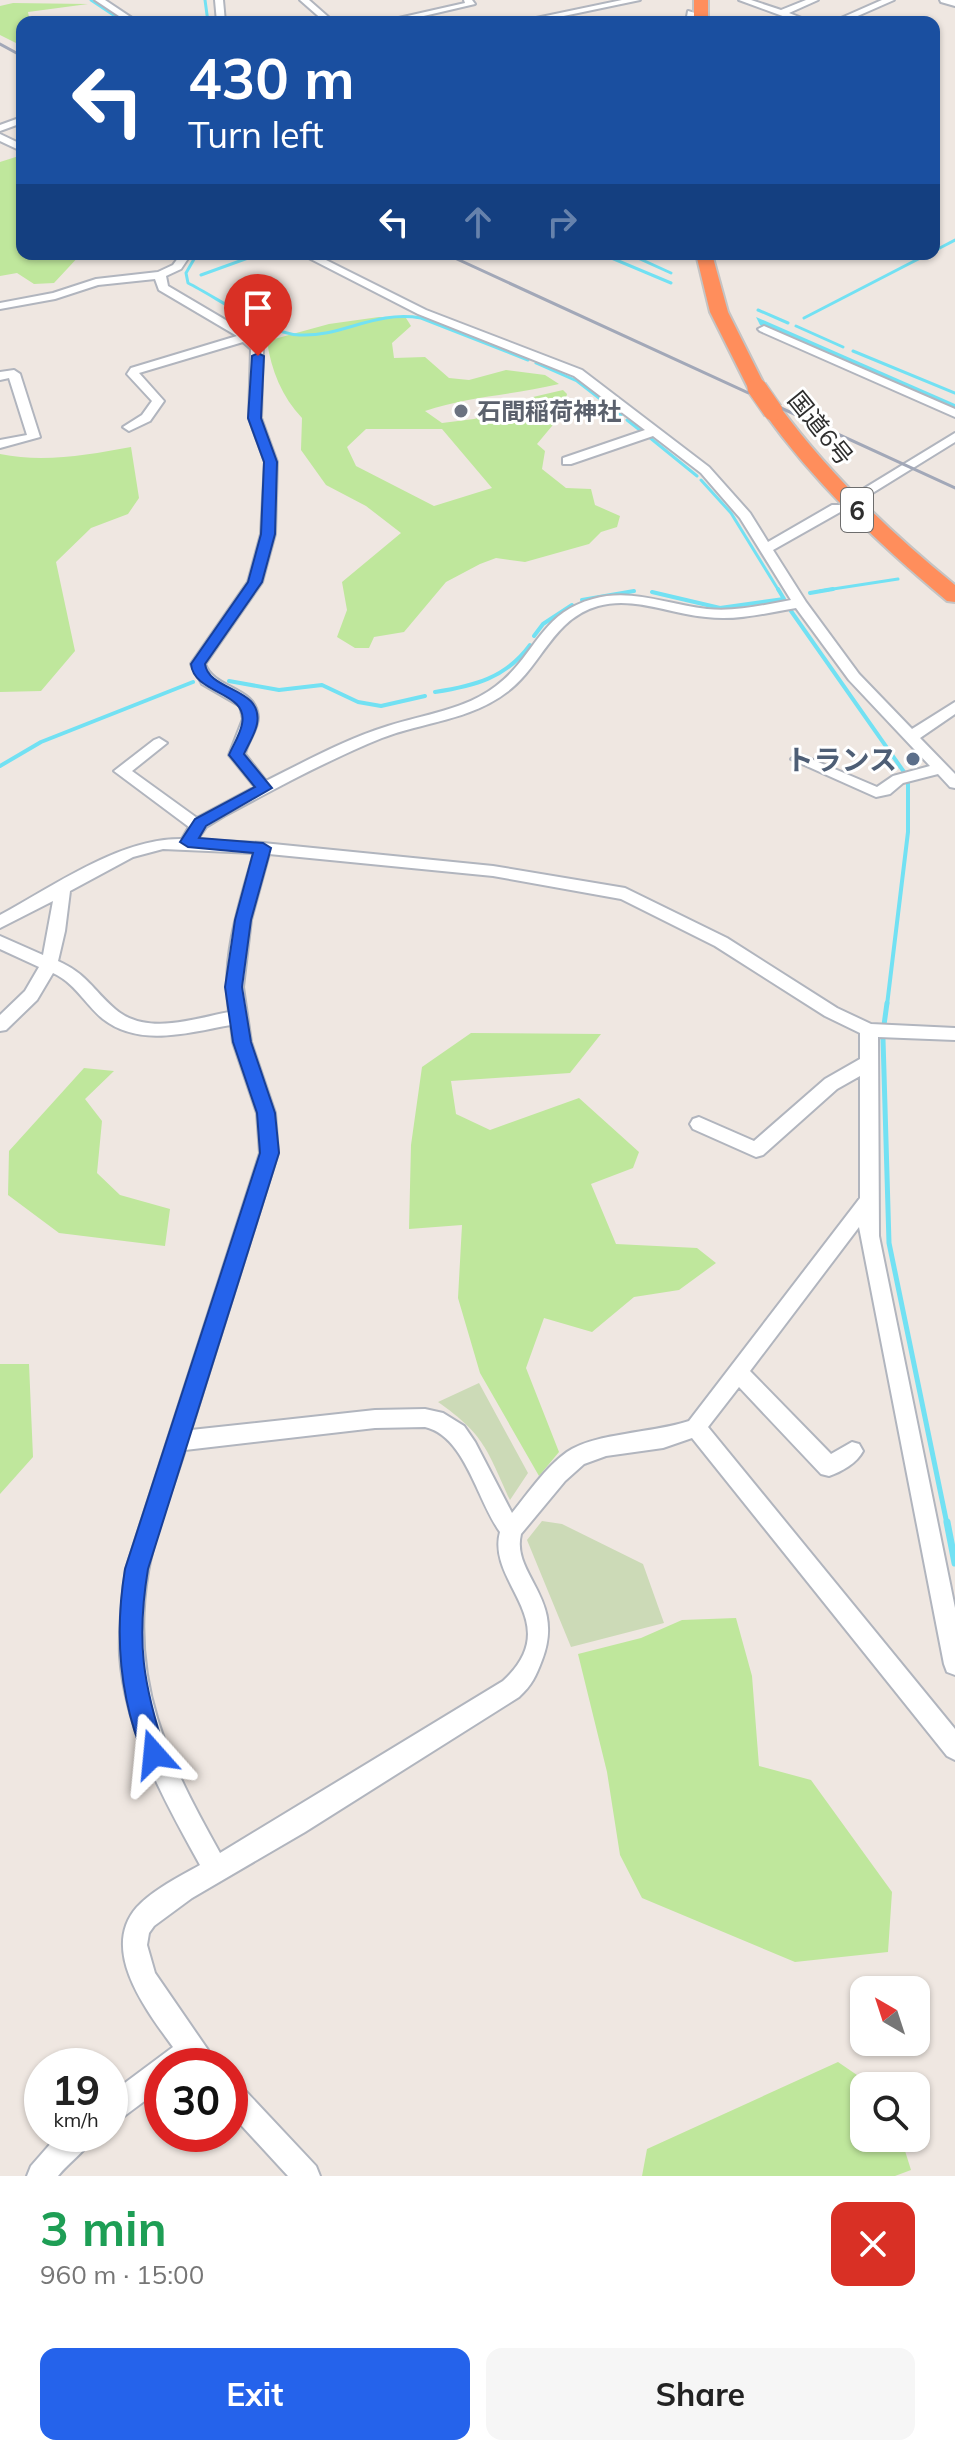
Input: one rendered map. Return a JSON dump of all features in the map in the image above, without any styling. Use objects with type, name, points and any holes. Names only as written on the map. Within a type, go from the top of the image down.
[{"type":"highway","name":"国道6号","points":[[706,260],[719,312],[757,388],[773,411],[822,474],[861,514],[955,596]]},
{"type":"street","points":[[99,0],[124,16]]},
{"type":"street","points":[[304,0],[323,16]]},
{"type":"street","points":[[416,16],[471,4],[468,0]]},
{"type":"street","points":[[552,16],[636,0]]},
{"type":"street","points":[[743,0],[790,16]]},
{"type":"street","points":[[781,13],[814,0]]},
{"type":"street","points":[[851,16],[890,0]]},
{"type":"street","points":[[944,0],[955,3]]},
{"type":"street","points":[[448,9],[458,16]]},
{"type":"street","points":[[0,306],[55,296],[96,282],[160,275],[177,267],[182,260]]},
{"type":"street","points":[[318,260],[422,312],[578,373],[718,482],[854,677],[955,783]]},
{"type":"street","points":[[160,275],[163,288],[246,337],[257,348],[255,418],[271,462],[268,534],[255,582],[198,664],[199,672],[207,682],[235,695],[247,707],[250,722],[237,755],[264,788]]},
{"type":"street","points":[[764,329],[955,413]]},
{"type":"street","points":[[129,427],[146,418],[158,401],[133,374],[135,371],[246,337]]},
{"type":"street","points":[[0,376],[14,374],[34,437],[0,444]]},
{"type":"street","points":[[580,472],[564,458],[655,431]]},
{"type":"street","points":[[861,494],[955,437]]},
{"type":"street","points":[[766,548],[837,508]]},
{"type":"street","points":[[188,842],[198,826],[264,788],[380,733],[474,706],[498,692],[520,672],[552,625],[575,609],[596,602],[647,599],[717,614],[800,603]]},
{"type":"street","points":[[911,737],[955,707]]},
{"type":"street","points":[[159,743],[122,771],[198,826]]},
{"type":"street","points":[[799,759],[876,792],[885,790],[898,779],[941,768]]},
{"type":"street","points":[[2,917],[128,853],[188,842],[493,871],[625,894],[721,942],[831,1012],[869,1030],[955,1034]]},
{"type":"street","points":[[216,1870],[154,1754],[138,1704],[131,1662],[129,1617],[137,1569],[269,1153],[266,1113],[242,1042],[234,987],[241,933],[263,848]]},
{"type":"street","points":[[0,1025],[37,992],[49,964],[62,889]]},
{"type":"street","points":[[0,942],[73,975],[110,1015],[129,1025],[161,1031],[238,1017]]},
{"type":"street","points":[[869,1030],[869,1236],[955,1664]]},
{"type":"street","points":[[699,1124],[756,1150],[831,1084],[871,1061]]},
{"type":"street","points":[[192,2048],[143,1974],[134,1948],[135,1932],[161,1904],[453,1727],[525,1676],[539,1639],[538,1625],[536,1610],[513,1562],[508,1542],[511,1530],[557,1474],[577,1457],[606,1447],[663,1439],[696,1427],[869,1200]]},
{"type":"street","points":[[739,1373],[829,1467],[852,1451]]},
{"type":"street","points":[[179,1441],[375,1419],[425,1418],[443,1422],[468,1449],[496,1509],[511,1530]]},
{"type":"street","points":[[696,1427],[955,1748]]},
{"type":"street","points":[[128,2097],[144,2085]]},
{"type":"street","points":[[248,2113],[306,2176]]},
{"type":"street","points":[[41,2176],[60,2152]]},
{"type":"green space","points":[[13,3],[88,4],[16,16],[16,43],[0,35],[0,6]]},
{"type":"green space","points":[[16,157],[16,260],[75,260],[54,283],[34,284],[17,273],[0,276],[0,162]]},
{"type":"green space","points":[[379,317],[406,318],[411,326],[392,343],[394,358],[425,357],[449,378],[469,380],[506,370],[545,375],[559,384],[425,411],[442,423],[474,419],[535,402],[533,397],[563,390],[567,394],[562,414],[537,444],[545,451],[542,469],[566,488],[591,489],[595,505],[620,516],[617,527],[601,532],[589,544],[525,562],[496,558],[480,564],[446,582],[404,632],[374,637],[369,648],[355,648],[337,637],[347,610],[342,582],[401,533],[366,506],[326,485],[301,450],[302,418],[278,382],[267,341],[329,324]],"holes":[[[366,429],[442,429],[492,488],[434,506],[356,466],[347,447]]]},
{"type":"green space","points":[[131,447],[139,498],[128,514],[91,528],[56,562],[75,651],[41,691],[0,692],[0,454],[49,458]]},
{"type":"green space","points":[[471,1033],[601,1034],[570,1073],[451,1081],[456,1114],[490,1130],[579,1098],[639,1152],[633,1168],[591,1184],[616,1244],[697,1248],[716,1263],[679,1290],[634,1297],[592,1332],[544,1318],[526,1368],[559,1452],[539,1476],[480,1373],[458,1298],[462,1225],[409,1229],[411,1145],[422,1067]]},
{"type":"green space","points":[[84,1068],[114,1071],[85,1099],[102,1121],[97,1173],[120,1195],[170,1209],[165,1246],[59,1233],[8,1195],[9,1151]]},
{"type":"green space","points":[[0,1364],[29,1364],[33,1457],[0,1494]]},
{"type":"green space","points":[[479,1383],[528,1473],[510,1500],[496,1468],[475,1434],[438,1402]]},
{"type":"green space","points":[[542,1521],[562,1524],[643,1564],[664,1623],[571,1647],[527,1540]]},
{"type":"green space","points":[[736,1618],[752,1676],[759,1766],[811,1780],[892,1892],[888,1952],[795,1962],[642,1898],[620,1855],[607,1772],[578,1654],[641,1638],[682,1620]]},
{"type":"green space","points":[[838,2062],[853,2072],[850,2072],[850,2152],[905,2152],[911,2170],[895,2176],[642,2176],[647,2149]]},
{"type":"water","points":[[756,317],[955,404],[955,408],[760,325]]},
{"type":"waterway","points":[[91,0],[115,16]]},
{"type":"waterway","points":[[205,0],[207,16]]},
{"type":"waterway","points":[[940,248],[955,240]]},
{"type":"waterway","points":[[194,260],[186,273],[188,283],[273,329],[315,335],[374,320],[421,318],[528,360]]},
{"type":"waterway","points":[[201,275],[242,260]]},
{"type":"waterway","points":[[616,260],[671,283]]},
{"type":"waterway","points":[[642,260],[671,273]]},
{"type":"waterway","points":[[804,318],[916,260]]},
{"type":"waterway","points":[[758,310],[788,323]]},
{"type":"waterway","points":[[796,326],[843,347]]},
{"type":"waterway","points":[[853,351],[955,393]]},
{"type":"waterway","points":[[536,363],[577,381],[621,415]]},
{"type":"waterway","points":[[627,420],[641,431]]},
{"type":"waterway","points":[[649,437],[697,476]]},
{"type":"waterway","points":[[701,480],[731,513],[779,591]]},
{"type":"waterway","points":[[833,589],[898,579]]},
{"type":"waterway","points":[[652,592],[720,608],[784,599],[778,589]]},
{"type":"waterway","points":[[810,593],[833,589]]},
{"type":"waterway","points":[[820,591],[833,589]]},
{"type":"waterway","points":[[582,600],[634,591]]},
{"type":"waterway","points":[[534,636],[543,624],[572,605]]},
{"type":"waterway","points":[[791,611],[904,772]]},
{"type":"waterway","points":[[435,692],[488,679],[511,665],[530,645]]},
{"type":"waterway","points":[[229,681],[279,690],[322,685],[358,702],[381,706],[425,696]]},
{"type":"waterway","points":[[0,766],[41,742],[193,682]]},
{"type":"waterway","points":[[887,1005],[908,832],[908,782]]},
{"type":"waterway","points":[[884,1025],[887,1003]]},
{"type":"waterway","points":[[883,1039],[889,1243],[947,1524]]},
{"type":"waterway","points":[[947,1522],[955,1563]]},
{"type":"railway","points":[[0,44],[16,53]]},
{"type":"railway","points":[[459,260],[955,488]]},
{"type":"place","name":"石間稲荷神社","points":[[461,411]]},
{"type":"place","name":"トランス","points":[[913,759]]},
{"type":"route","points":[[154,1754],[138,1704],[131,1662],[129,1617],[137,1569],[269,1153],[266,1113],[242,1042],[234,987],[243,920],[263,848],[188,842],[200,823],[264,788],[237,755],[237,747],[250,722],[247,707],[241,698],[207,682],[199,672],[198,664],[202,654],[255,582],[263,562],[268,534],[271,462],[255,418],[258,356]]}]
